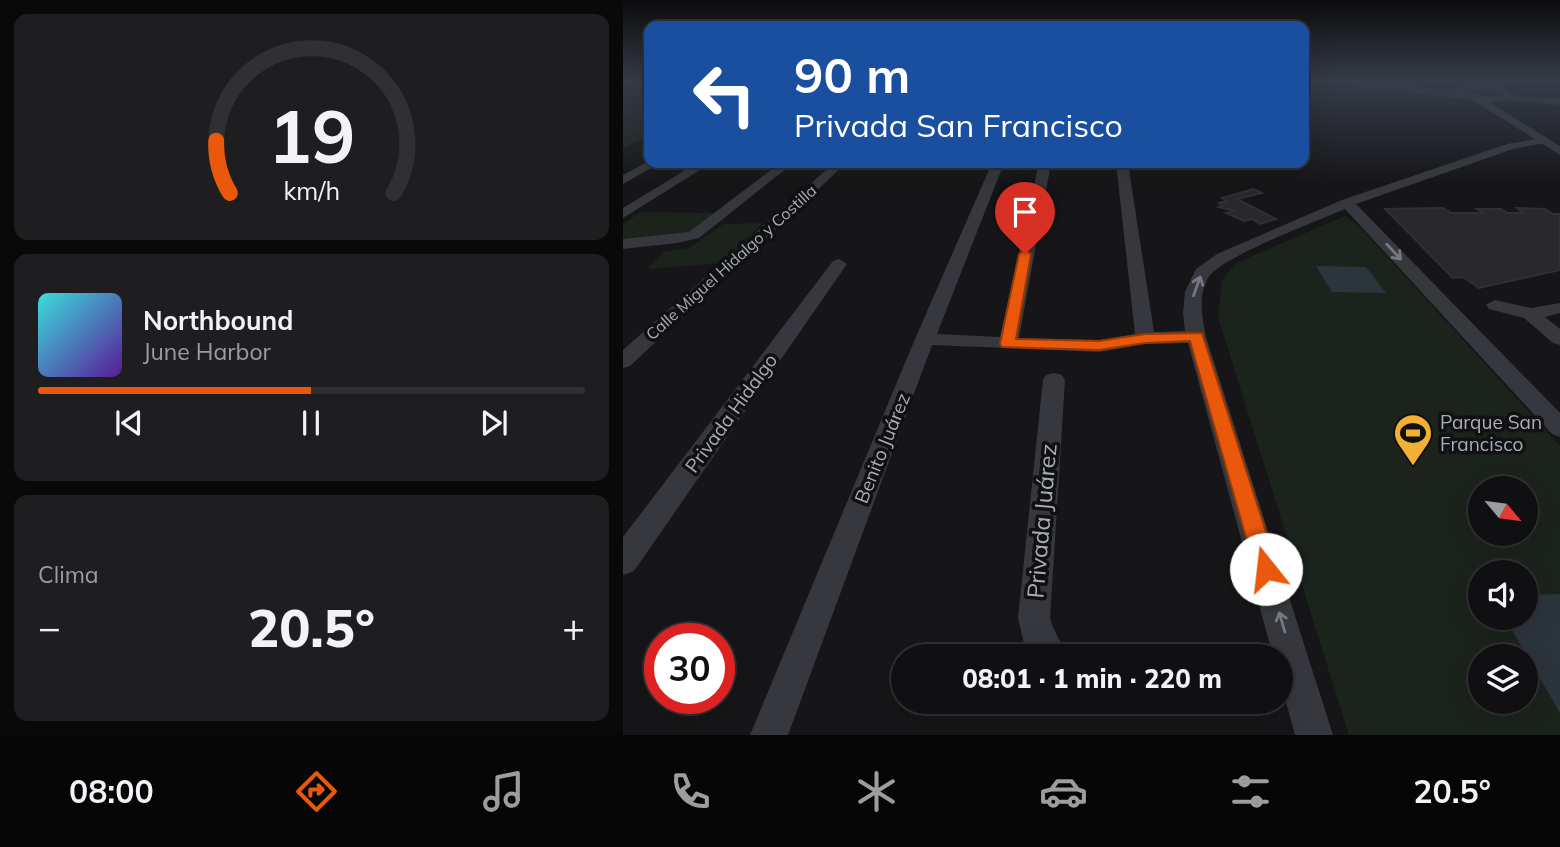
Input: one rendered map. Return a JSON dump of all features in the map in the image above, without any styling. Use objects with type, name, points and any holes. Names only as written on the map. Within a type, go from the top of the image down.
[{"type":"street","points":[[1506,115],[1541,141],[1560,151]]},
{"type":"street","points":[[1513,145],[1520,137],[1529,133]]},
{"type":"street","points":[[1281,644],[1196,337],[1192,313],[1194,292],[1202,273],[1223,257],[1347,203],[1513,145],[1541,141]]},
{"type":"street","points":[[1513,145],[1560,151]]},
{"type":"street","points":[[623,180],[645,168]]},
{"type":"street","points":[[623,214],[697,168]]},
{"type":"street","points":[[623,244],[694,235],[781,168]]},
{"type":"street","name":"Calle Miguel Hidalgo y Costilla","points":[[623,361],[835,168]]},
{"type":"street","name":"Benito Juárez","points":[[769,735],[925,339],[996,168]]},
{"type":"street","points":[[1008,344],[1044,168]]},
{"type":"street","points":[[1123,168],[1145,338]]},
{"type":"street","points":[[1347,203],[1560,428]]},
{"type":"street","name":"Privada Hidalgo","points":[[623,561],[839,264]]},
{"type":"street","points":[[1495,305],[1531,314],[1560,338]]},
{"type":"street","points":[[1531,314],[1560,308]]},
{"type":"street","points":[[925,339],[1099,346],[1145,338],[1196,337]]},
{"type":"street","name":"Privada Juárez","points":[[1040,644],[1034,618],[1054,380]]},
{"type":"street","points":[[1293,683],[1314,735]]},
{"type":"shaded area","points":[[623,115],[644,115],[644,138],[623,148]]},
{"type":"shaded area","points":[[641,212],[715,213],[685,236],[623,241],[623,224]]},
{"type":"shaded area","name":"Parque San Francisco","points":[[1345,216],[1360,227],[1560,446],[1560,735],[1349,735],[1218,317],[1222,280],[1236,263]]},
{"type":"shaded area","points":[[763,223],[720,263],[648,269],[663,252],[689,248],[723,224]]},
{"type":"shaded area","points":[[1316,266],[1366,267],[1386,293],[1332,292]]},
{"type":"shaded area","points":[[1560,594],[1560,713],[1538,675],[1538,644],[1520,644],[1512,630],[1538,630],[1538,595]]},
{"type":"building","points":[[1253,189],[1262,193],[1237,199],[1276,219],[1260,224],[1252,219],[1244,221],[1226,213],[1234,211],[1219,207],[1223,206],[1219,203],[1227,201],[1222,198]]},
{"type":"building","points":[[1443,208],[1451,213],[1483,213],[1477,209],[1501,209],[1508,213],[1523,213],[1517,208],[1545,209],[1553,214],[1560,214],[1560,270],[1479,288],[1463,277],[1453,278],[1385,209]]},
{"type":"place","name":"Parque San Francisco","points":[[1413,467]]},
{"type":"route","points":[[1025,254],[1008,344],[1099,346],[1145,338],[1196,337],[1266,569]]}]
